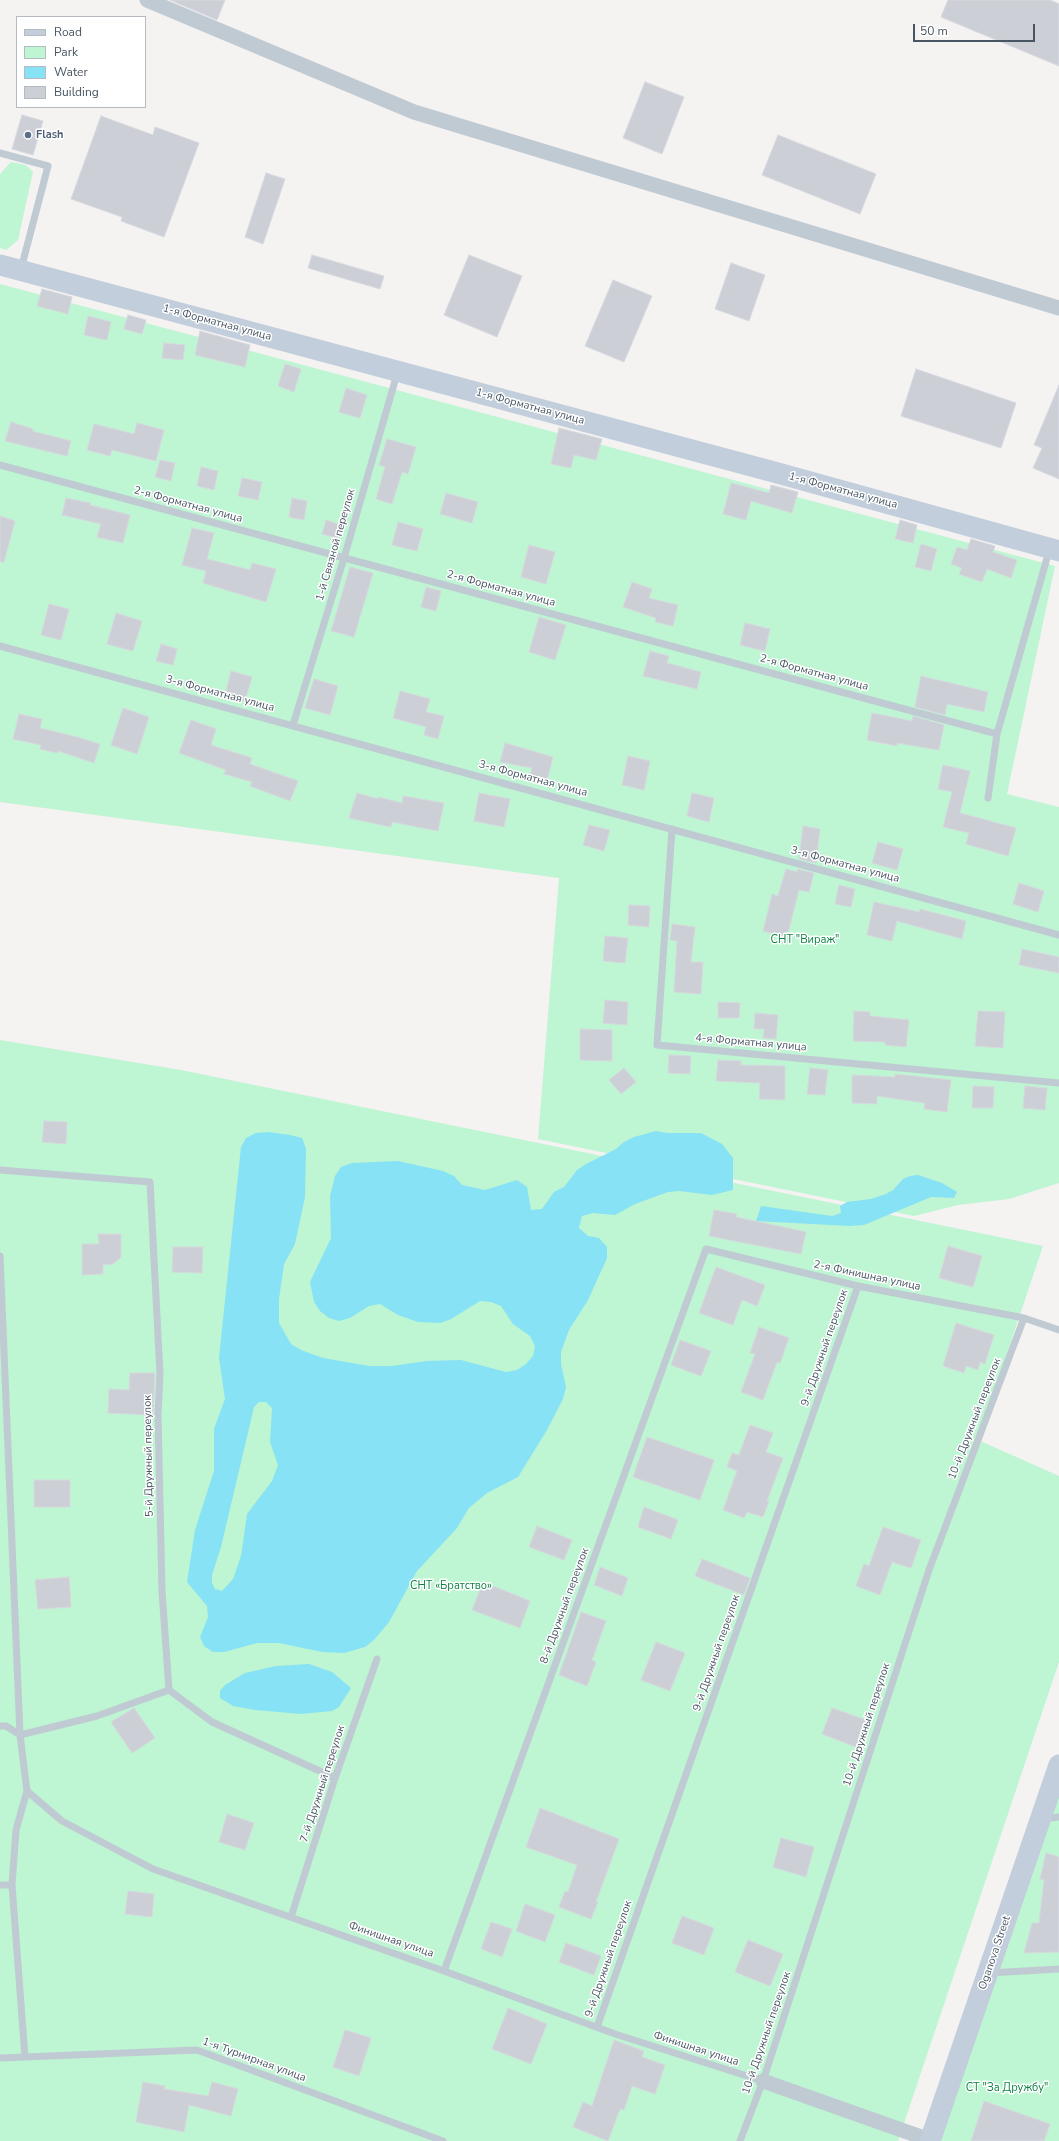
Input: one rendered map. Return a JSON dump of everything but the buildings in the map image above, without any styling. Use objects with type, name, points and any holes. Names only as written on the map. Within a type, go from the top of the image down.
[{"type":"street","points":[[147,0],[414,112],[1059,308]]},
{"type":"street","name":"1-я Форматная улица","points":[[0,265],[1054,550]]},
{"type":"street","name":"Oganova Street","points":[[930,2140],[989,1974],[1050,1818],[1059,1765]]},
{"type":"street","points":[[763,2082],[930,2140]]},
{"type":"lane","points":[[0,153],[48,166],[20,271]]},
{"type":"lane","name":"1-й Связной переулок","points":[[293,725],[344,558],[398,372]]},
{"type":"lane","name":"2-я Форматная улица","points":[[0,465],[997,734]]},
{"type":"lane","points":[[988,798],[997,734],[1054,550]]},
{"type":"lane","name":"3-я Форматная улица","points":[[0,646],[1059,935]]},
{"type":"lane","name":"4-я Форматная улица","points":[[672,829],[657,1045],[1059,1083]]},
{"type":"lane","name":"5-й Дружный переулок","points":[[0,1170],[150,1182],[160,1374],[158,1415],[162,1591],[169,1690]]},
{"type":"lane","name":"2-я Финишная улица","points":[[706,1249],[858,1286],[1024,1318],[1059,1330]]},
{"type":"lane","name":"8-й Дружный переулок","points":[[444,1971],[706,1249]]},
{"type":"lane","points":[[0,1256],[20,1735],[26,1791],[16,1830],[12,1885],[24,2057]]},
{"type":"lane","name":"9-й Дружный переулок","points":[[597,2027],[858,1286]]},
{"type":"lane","name":"10-й Дружный переулок","points":[[740,2141],[763,2082],[929,1570],[1024,1318]]},
{"type":"lane","name":"7-й Дружный переулок","points":[[291,1917],[335,1778],[377,1659]]},
{"type":"lane","points":[[0,1726],[6,1726],[20,1735],[97,1716],[169,1690],[212,1722],[335,1778]]},
{"type":"lane","name":"Финишная улица","points":[[26,1791],[62,1821],[153,1869],[444,1971],[597,2027],[763,2082]]},
{"type":"lane","points":[[0,1885],[12,1885]]},
{"type":"lane","points":[[989,1974],[1059,1969]]},
{"type":"lane","name":"1-я Турнирная улица","points":[[0,2058],[197,2050],[443,2141]]},
{"type":"green space","points":[[11,162],[26,165],[33,172],[18,240],[6,250],[0,248],[0,174]]},
{"type":"green space","name":"СНТ \"Вираж\"","points":[[0,284],[1055,566],[1007,794],[1059,807],[1059,1183],[1009,1199],[958,1205],[914,1216],[538,1139],[559,878],[0,802]]},
{"type":"green space","name":"СНТ «Братство»","points":[[0,1040],[181,1070],[1043,1246],[978,1440],[1059,1476],[1059,1662],[898,2141],[0,2141]]},
{"type":"green space","name":"СТ \"За Дружбу\"","points":[[1059,1776],[1059,2141],[933,2141]]},
{"type":"water","points":[[656,1131],[667,1133],[701,1133],[722,1144],[733,1158],[733,1190],[712,1195],[679,1191],[668,1192],[635,1204],[615,1215],[593,1213],[582,1216],[579,1228],[588,1236],[599,1238],[607,1247],[607,1258],[588,1300],[569,1330],[561,1352],[561,1364],[566,1387],[563,1399],[547,1430],[518,1477],[487,1493],[469,1508],[457,1528],[417,1571],[389,1622],[374,1640],[365,1647],[344,1653],[322,1652],[279,1643],[257,1643],[224,1652],[213,1652],[204,1646],[200,1637],[208,1617],[207,1606],[187,1582],[195,1530],[214,1471],[214,1429],[225,1399],[219,1358],[241,1147],[246,1138],[256,1133],[268,1132],[290,1135],[302,1138],[306,1149],[305,1197],[295,1244],[284,1264],[279,1299],[279,1323],[291,1344],[301,1350],[323,1358],[369,1366],[392,1366],[426,1361],[461,1360],[506,1372],[517,1370],[526,1364],[533,1356],[535,1346],[530,1336],[513,1324],[501,1306],[491,1302],[480,1301],[451,1319],[440,1323],[418,1322],[398,1315],[380,1304],[369,1306],[350,1318],[339,1321],[329,1318],[320,1311],[314,1302],[310,1282],[331,1238],[330,1196],[335,1176],[341,1167],[352,1163],[398,1161],[443,1171],[454,1176],[462,1185],[485,1190],[517,1180],[527,1187],[531,1210],[542,1209],[554,1192],[564,1187],[577,1170],[616,1149],[624,1142],[634,1137]],"holes":[[[259,1402],[266,1402],[272,1408],[270,1442],[278,1465],[272,1481],[247,1514],[241,1556],[233,1579],[222,1591],[215,1589],[212,1583],[212,1575],[221,1547],[254,1407]]]},
{"type":"water","points":[[918,1175],[942,1183],[957,1192],[954,1198],[931,1197],[864,1225],[849,1226],[756,1221],[761,1206],[832,1216],[841,1213],[840,1206],[847,1202],[871,1199],[886,1194],[893,1190],[903,1179]]},
{"type":"water","points":[[309,1664],[332,1672],[351,1688],[339,1707],[332,1711],[301,1714],[255,1710],[233,1706],[220,1698],[220,1691],[225,1685],[245,1673],[276,1666]]},
{"type":"place","name":"Flash","points":[[28,135]]}]
